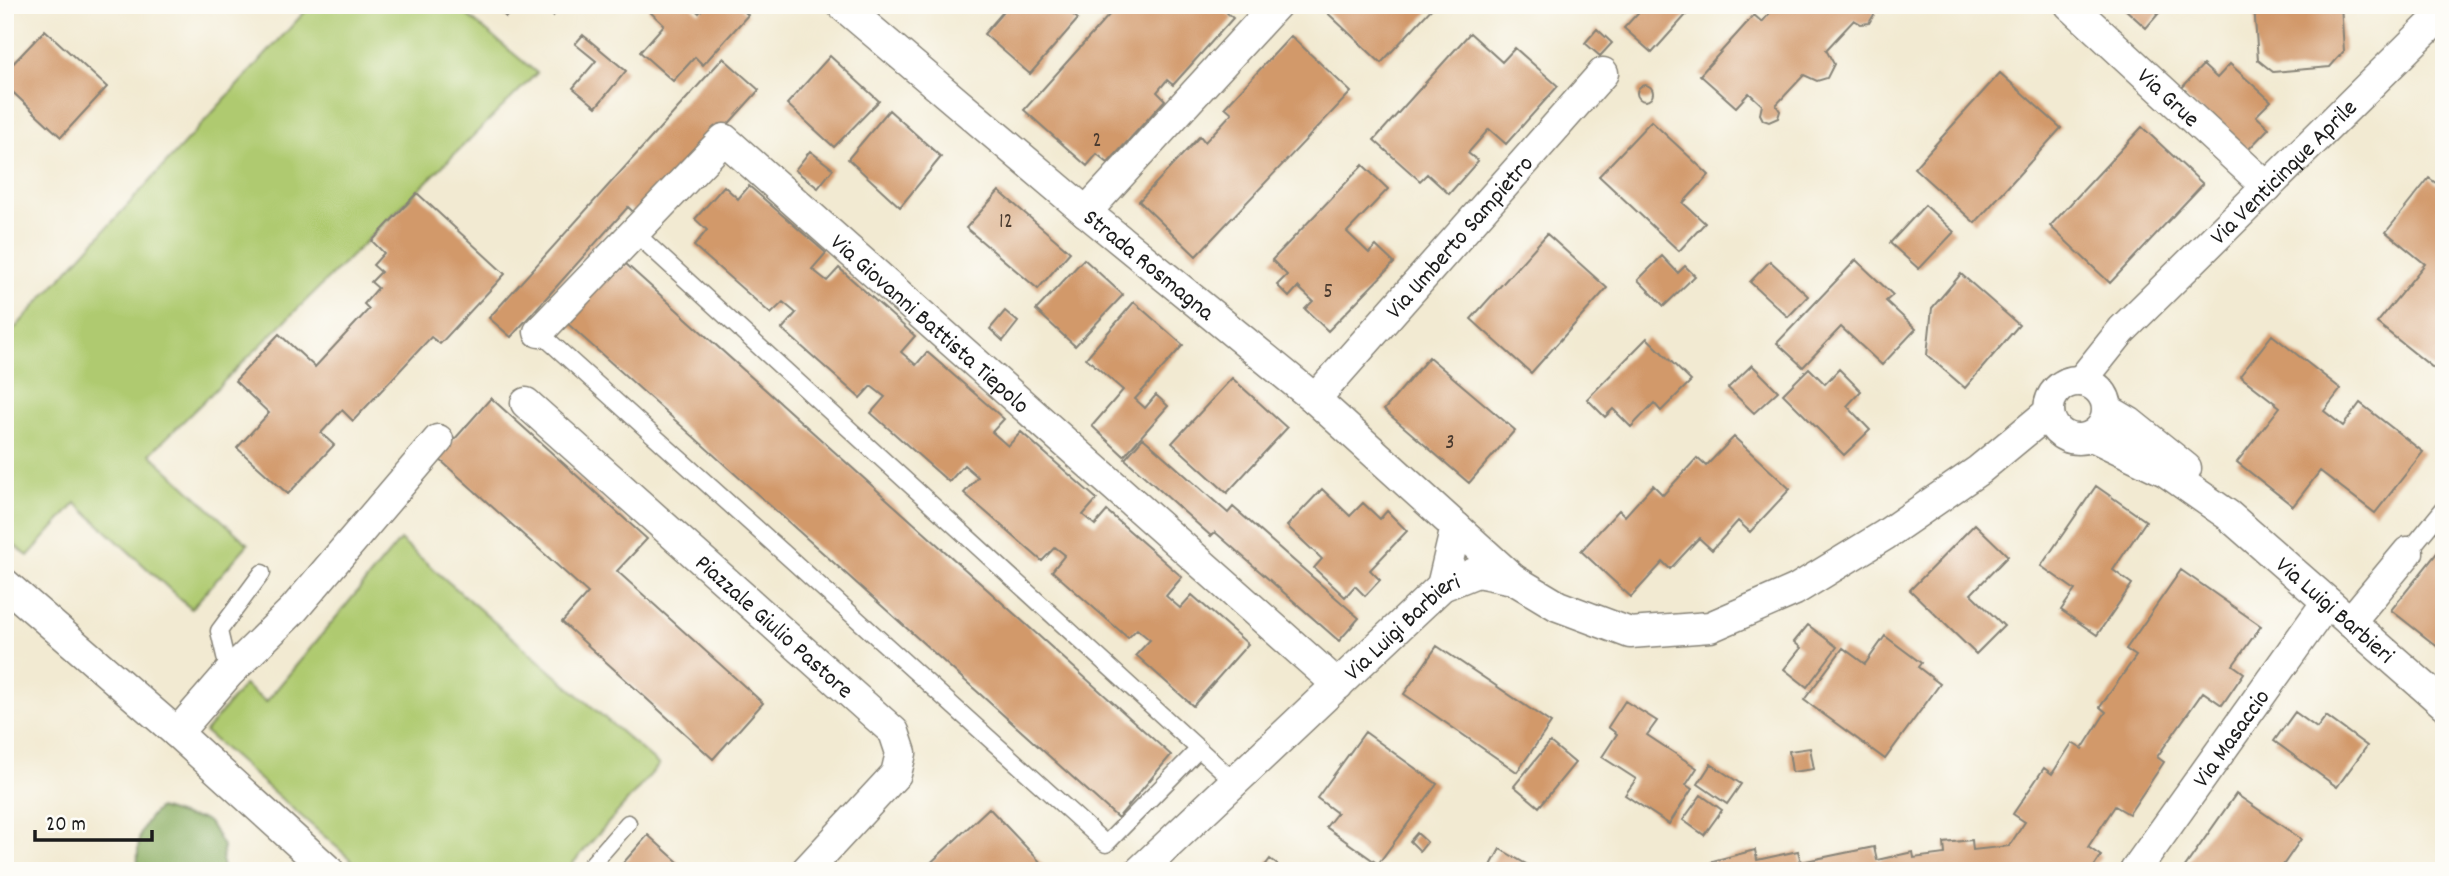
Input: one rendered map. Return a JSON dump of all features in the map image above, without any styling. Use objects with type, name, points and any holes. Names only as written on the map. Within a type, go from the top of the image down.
[{"type":"street","name":"Strada Rosmagna","points":[[842,5],[1086,212],[1315,400],[1513,579]]},
{"type":"street","points":[[1086,212],[1276,5]]},
{"type":"street","name":"Via Grue","points":[[2070,5],[2267,187]]},
{"type":"street","name":"Via Venticinque Aprile","points":[[2097,394],[2122,330],[2444,12]]},
{"type":"street","name":"Via Umberto Sampietro","points":[[1315,400],[1604,73]]},
{"type":"street","name":"Via Giovanni Battista Tiepolo","points":[[539,332],[724,139],[1338,685]]},
{"type":"street","points":[[2071,381],[2097,394],[2106,421],[2080,437],[2052,425],[2050,401],[2054,392],[2062,385],[2071,381]]},
{"type":"street","name":"Via Luigi Barbieri","points":[[2097,394],[2195,475],[2228,515]]},
{"type":"street","name":"Piazzale Giulio Pastore","points":[[526,403],[894,732],[901,753],[896,774],[806,871]]},
{"type":"street","name":"Via Luigi Barbieri","points":[[1140,871],[1442,586],[1478,572],[1513,579],[1559,606],[1630,633],[1710,627],[1795,590],[1885,535],[1979,470],[2049,412]]},
{"type":"street","name":"Via Luigi Barbieri","points":[[1979,470],[2080,437],[2165,471],[2228,515],[2444,704]]},
{"type":"street","points":[[177,733],[229,673],[294,608],[438,440]]},
{"type":"street","points":[[1442,586],[1456,527]]},
{"type":"street","points":[[2350,622],[2408,552]]},
{"type":"street","points":[[5,584],[177,733],[329,871]]},
{"type":"street","name":"Via Masaccio","points":[[2135,871],[2327,602]]},
{"type":"lane","points":[[634,232],[1235,782]]},
{"type":"lane","points":[[539,332],[1106,844],[1199,750]]},
{"type":"lane","points":[[2408,552],[2444,509]]},
{"type":"lane","points":[[229,673],[219,631],[262,573]]},
{"type":"lane","points":[[586,871],[628,823]]},
{"type":"green space","points":[[311,5],[455,5],[537,73],[150,454],[248,544],[191,609],[76,503],[28,556],[5,538],[5,339]]},
{"type":"green space","points":[[400,540],[659,765],[566,871],[364,871],[205,732],[244,685],[266,702]]},
{"type":"green space","points":[[159,808],[203,819],[210,824],[223,846],[222,866],[228,871],[138,871],[142,829]]},
{"type":"building","points":[[493,5],[517,5],[506,17]]},
{"type":"building","points":[[541,5],[563,5],[553,16]]},
{"type":"building","points":[[652,5],[690,5],[699,13],[706,5],[738,5],[748,15],[703,65],[695,57],[673,81],[640,52],[664,25],[648,10]]},
{"type":"building","points":[[1009,5],[1062,5],[1078,19],[1030,74],[984,34]]},
{"type":"building","points":[[1118,5],[1234,5],[1227,13],[1233,18],[1173,85],[1167,80],[1157,92],[1165,100],[1108,163],[1097,154],[1087,166],[1024,110]]},
{"type":"building","points":[[1319,5],[1435,5],[1381,63]]},
{"type":"building","points":[[1645,5],[1695,5],[1652,53],[1624,28]]},
{"type":"building","points":[[1763,5],[1871,5],[1875,13],[1869,23],[1861,24],[1854,20],[1826,50],[1834,64],[1827,78],[1817,81],[1804,75],[1776,105],[1780,111],[1778,118],[1769,122],[1763,120],[1760,114],[1762,105],[1749,93],[1736,107],[1700,75],[1754,15],[1762,22],[1769,14]]},
{"type":"building","points":[[2126,5],[2166,5],[2146,28],[2124,8]]},
{"type":"building","points":[[2254,5],[2341,5],[2344,51],[2330,67],[2273,72],[2258,60]]},
{"type":"building","points":[[1597,29],[1612,43],[1600,56],[1585,43]]},
{"type":"building","points":[[45,30],[107,87],[61,137],[5,85],[5,72]]},
{"type":"building","points":[[1470,33],[1502,62],[1515,48],[1558,86],[1506,144],[1489,129],[1468,153],[1478,161],[1449,194],[1427,174],[1420,181],[1374,140]]},
{"type":"building","points":[[583,35],[626,71],[596,107],[573,88],[596,61],[575,44]]},
{"type":"building","points":[[1291,36],[1351,92],[1196,256],[1139,201],[1200,136],[1205,142],[1232,113],[1225,107]]},
{"type":"building","points":[[830,56],[879,101],[834,147],[787,104]]},
{"type":"building","points":[[723,58],[759,90],[642,220],[628,207],[511,337],[489,318]]},
{"type":"building","points":[[2230,64],[2271,101],[2256,116],[2269,128],[2246,152],[2179,91],[2203,65],[2217,78]]},
{"type":"building","points":[[2000,73],[2061,128],[1975,223],[1914,168]]},
{"type":"building","points":[[1645,85],[1653,93],[1645,101],[1637,93]]},
{"type":"building","points":[[889,110],[941,157],[900,207],[848,159]]},
{"type":"building","points":[[1651,121],[1709,175],[1683,203],[1705,223],[1679,251],[1599,176]]},
{"type":"building","points":[[2142,127],[2203,184],[2110,283],[2050,226]]},
{"type":"building","points":[[810,151],[833,169],[818,188],[795,170]]},
{"type":"building","points":[[1363,165],[1388,189],[1347,232],[1369,253],[1376,246],[1394,263],[1328,331],[1305,309],[1313,301],[1298,287],[1289,297],[1277,285],[1287,275],[1272,260]]},
{"type":"building","points":[[2429,178],[2444,189],[2444,363],[2437,371],[2377,323],[2425,264],[2386,232]]},
{"type":"building","points":[[724,186],[738,199],[749,186],[826,253],[812,269],[827,281],[839,268],[915,336],[901,352],[916,365],[927,352],[1004,419],[992,432],[1008,446],[1021,432],[1097,499],[1083,515],[1095,525],[1107,511],[1182,577],[1166,596],[1180,608],[1192,595],[1248,644],[1193,706],[1136,655],[1150,640],[1137,629],[1128,638],[1052,571],[1065,555],[1055,547],[1042,561],[964,493],[978,477],[964,465],[949,482],[871,413],[885,397],[871,386],[860,398],[782,329],[796,313],[783,302],[771,314],[694,246],[707,230],[695,219]]},
{"type":"building","points":[[999,191],[1070,252],[1038,289],[966,228]]},
{"type":"building","points":[[417,193],[505,274],[440,344],[431,337],[353,421],[342,410],[321,433],[334,445],[288,494],[237,448],[269,413],[235,381],[279,334],[315,367],[369,309],[364,304],[378,288],[371,282],[381,272],[373,265],[384,253],[372,241]]},
{"type":"building","points":[[1925,205],[1954,232],[1919,269],[1890,243]]},
{"type":"building","points":[[1547,234],[1607,288],[1531,373],[1471,319]]},
{"type":"building","points":[[1662,256],[1678,273],[1685,266],[1695,276],[1664,306],[1638,280]]},
{"type":"building","points":[[1084,259],[1123,295],[1075,346],[1036,310]]},
{"type":"building","points":[[1856,260],[1893,295],[1886,301],[1916,329],[1882,365],[1841,327],[1803,367],[1777,343]]},
{"type":"building","points":[[1770,261],[1808,296],[1788,317],[1750,282]]},
{"type":"building","points":[[626,264],[1171,755],[1118,818],[568,324],[580,311],[572,302],[608,265],[616,273]]},
{"type":"building","points":[[1961,274],[2019,325],[1965,388],[1927,355],[1932,308]]},
{"type":"building","points":[[1134,302],[1183,345],[1135,399],[1145,408],[1156,395],[1168,406],[1124,456],[1092,426],[1123,390],[1086,358]]},
{"type":"building","points":[[1005,311],[1018,322],[1003,341],[990,329]]},
{"type":"building","points":[[2272,335],[2341,389],[2324,411],[2343,426],[2360,403],[2423,452],[2375,513],[2320,471],[2293,506],[2237,462],[2280,407],[2240,376]]},
{"type":"building","points":[[1647,338],[1691,381],[1661,411],[1654,403],[1631,427],[1613,409],[1605,417],[1587,399]]},
{"type":"building","points":[[1429,357],[1515,430],[1469,483],[1384,410]]},
{"type":"building","points":[[1752,365],[1778,391],[1754,413],[1728,388]]},
{"type":"building","points":[[1809,368],[1825,384],[1839,369],[1861,391],[1847,406],[1870,430],[1844,455],[1783,394]]},
{"type":"building","points":[[1232,378],[1287,428],[1227,493],[1172,443]]},
{"type":"building","points":[[491,398],[647,539],[617,571],[763,703],[713,759],[562,622],[588,593],[438,458]]},
{"type":"building","points":[[1734,437],[1790,489],[1750,532],[1738,521],[1712,550],[1699,538],[1670,569],[1663,562],[1631,597],[1581,551],[1619,510],[1625,516],[1653,485],[1663,495],[1697,458],[1706,466]]},
{"type":"building","points":[[1143,438],[1228,513],[1233,507],[1359,618],[1339,641],[1215,532],[1211,536],[1125,459]]},
{"type":"building","points":[[2096,486],[2146,521],[2113,570],[2132,584],[2097,635],[2061,610],[2075,590],[2041,566]]},
{"type":"building","points":[[1322,489],[1350,516],[1363,503],[1380,519],[1387,511],[1407,531],[1370,570],[1380,580],[1365,596],[1355,586],[1345,597],[1314,568],[1322,559],[1287,526]]},
{"type":"building","points":[[1975,524],[2008,556],[1971,594],[2004,626],[1976,654],[1910,590]]},
{"type":"building","points":[[2444,544],[2444,652],[2391,610]]},
{"type":"building","points":[[2181,570],[2261,626],[2233,665],[2244,673],[2222,705],[2203,692],[2157,757],[2164,762],[2129,814],[2115,806],[2088,847],[2101,856],[2091,871],[1705,871],[1713,861],[1755,850],[1757,860],[1798,851],[1801,862],[1874,847],[1877,860],[1913,852],[1914,858],[1945,854],[1944,843],[1972,840],[1973,850],[2009,846],[2025,822],[2013,814],[2044,768],[2052,774],[2072,743],[2082,749],[2106,712],[2100,707],[2136,656],[2126,649]]},
{"type":"building","points":[[1808,625],[1837,647],[1807,687],[1784,669],[1801,648],[1794,642]]},
{"type":"building","points":[[1885,636],[1921,663],[1918,667],[1940,684],[1885,759],[1804,700],[1843,648],[1865,664]]},
{"type":"building","points":[[1437,646],[1551,723],[1517,772],[1404,694]]},
{"type":"building","points":[[1625,701],[1657,721],[1647,735],[1697,768],[1686,785],[1692,789],[1669,824],[1625,795],[1636,779],[1602,757],[1617,734],[1608,727]]},
{"type":"building","points":[[2295,712],[2317,728],[2326,716],[2367,746],[2337,787],[2274,741]]},
{"type":"building","points":[[1365,732],[1437,784],[1378,864],[1326,827],[1337,813],[1317,798]]},
{"type":"building","points":[[1550,742],[1575,763],[1539,807],[1514,786]]},
{"type":"building","points":[[1810,748],[1814,769],[1792,772],[1789,751]]},
{"type":"building","points":[[1711,764],[1741,784],[1727,804],[1698,784]]},
{"type":"building","points":[[2236,794],[2301,839],[2279,871],[2182,871]]},
{"type":"building","points":[[1701,795],[1722,810],[1704,835],[1683,820]]},
{"type":"building","points":[[989,808],[1046,868],[1044,871],[922,871]]},
{"type":"building","points":[[1417,833],[1427,842],[1420,851],[1410,841]]},
{"type":"building","points":[[648,835],[688,871],[616,871]]},
{"type":"building","points":[[1500,849],[1538,871],[1488,871]]},
{"type":"building","points":[[1270,859],[1285,871],[1261,871]]}]
